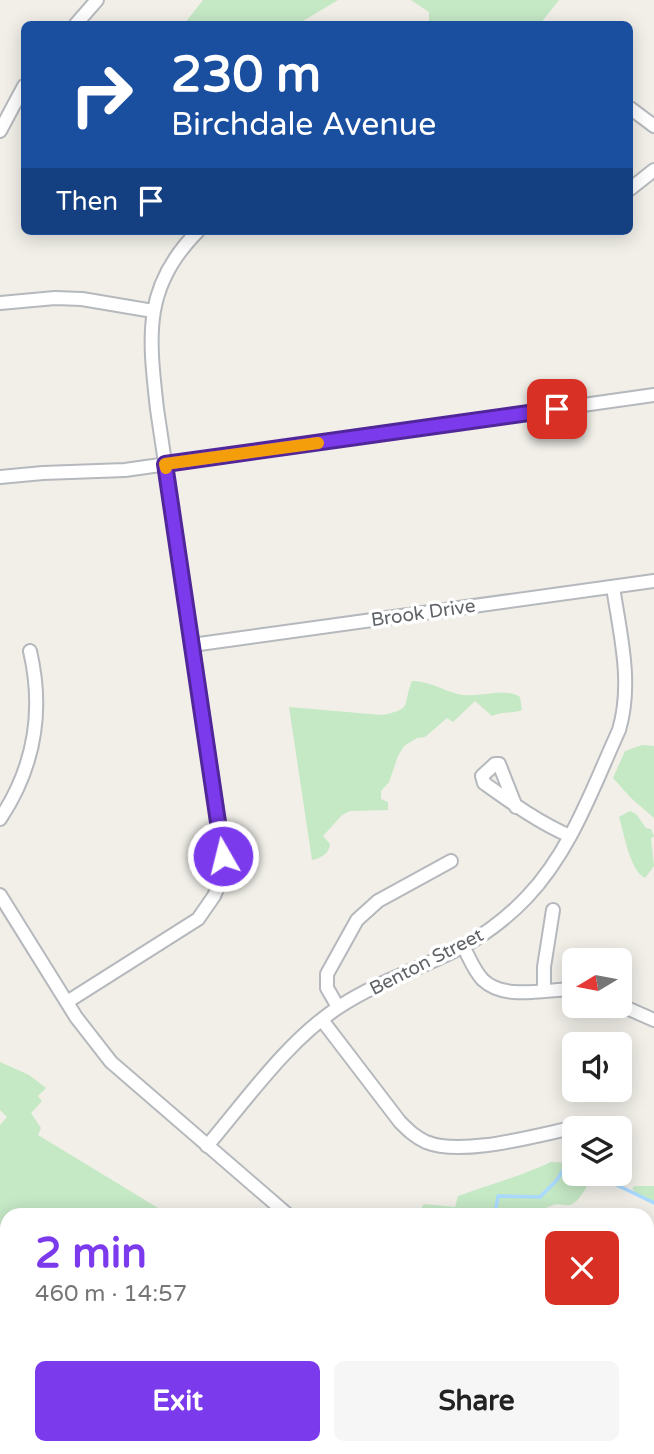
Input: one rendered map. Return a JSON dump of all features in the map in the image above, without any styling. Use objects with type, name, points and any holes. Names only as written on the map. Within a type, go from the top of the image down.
[{"type":"street","points":[[79,21],[97,0]]},
{"type":"street","points":[[0,131],[21,92]]},
{"type":"street","points":[[633,110],[654,126]]},
{"type":"street","points":[[633,186],[654,170]]},
{"type":"street","points":[[67,1002],[198,919],[214,896],[222,870],[222,844],[165,464],[151,350],[153,311],[165,275],[194,235]]},
{"type":"street","points":[[0,303],[55,298],[82,299],[153,311]]},
{"type":"street","points":[[0,477],[125,470],[654,395]]},
{"type":"street","name":"Brook Drive","points":[[192,646],[654,581]]},
{"type":"street","name":"Benton Street","points":[[208,1146],[294,1045],[338,1007],[376,986],[463,946],[507,916],[545,876],[570,836],[620,730],[624,713],[626,675],[613,587]]},
{"type":"street","points":[[0,819],[24,773],[36,730],[36,685],[30,651]]},
{"type":"street","points":[[516,807],[543,824],[570,836]]},
{"type":"street","points":[[338,1007],[327,988],[327,974],[356,920],[378,901],[451,862]]},
{"type":"street","points":[[0,895],[92,1041],[111,1062],[280,1208]]},
{"type":"street","points":[[544,990],[544,967],[553,910]]},
{"type":"street","points":[[463,946],[479,975],[491,986],[506,991],[562,989]]},
{"type":"street","points":[[632,1010],[654,1020]]},
{"type":"street","points":[[322,1020],[400,1122],[412,1135],[424,1141],[444,1147],[471,1147],[562,1130]]},
{"type":"green space","points":[[203,0],[338,0],[303,21],[186,21]]},
{"type":"green space","points":[[411,0],[559,0],[542,21],[429,21],[429,12]]},
{"type":"green space","points":[[412,681],[428,683],[465,695],[500,692],[514,694],[520,697],[522,710],[492,716],[475,701],[453,722],[447,718],[425,737],[417,738],[404,746],[389,782],[381,791],[381,799],[388,802],[388,810],[350,811],[342,815],[323,836],[330,844],[326,853],[312,860],[289,707],[382,715],[392,713],[405,705]]},
{"type":"green space","points":[[642,745],[654,746],[654,818],[613,778],[625,751]]},
{"type":"green space","points":[[630,811],[636,814],[646,828],[651,829],[654,836],[651,839],[654,866],[645,878],[635,868],[619,817]]},
{"type":"green space","points":[[0,1062],[29,1075],[46,1088],[38,1096],[42,1101],[31,1113],[41,1128],[38,1135],[158,1208],[0,1208],[0,1125],[7,1117],[0,1110]]},
{"type":"green space","points":[[551,1162],[562,1162],[562,1186],[586,1186],[577,1200],[568,1205],[555,1204],[544,1208],[421,1208],[424,1204],[455,1207],[458,1196]]},
{"type":"green space","points":[[654,1186],[654,1203],[636,1194],[632,1188]]},
{"type":"waterway","points":[[496,1208],[498,1196],[540,1197],[562,1172]]},
{"type":"waterway","points":[[619,1186],[654,1203]]},
{"type":"slow traffic","points":[[166,468],[165,464],[318,443]]},
{"type":"route","points":[[223,856],[165,464],[557,409]]}]
